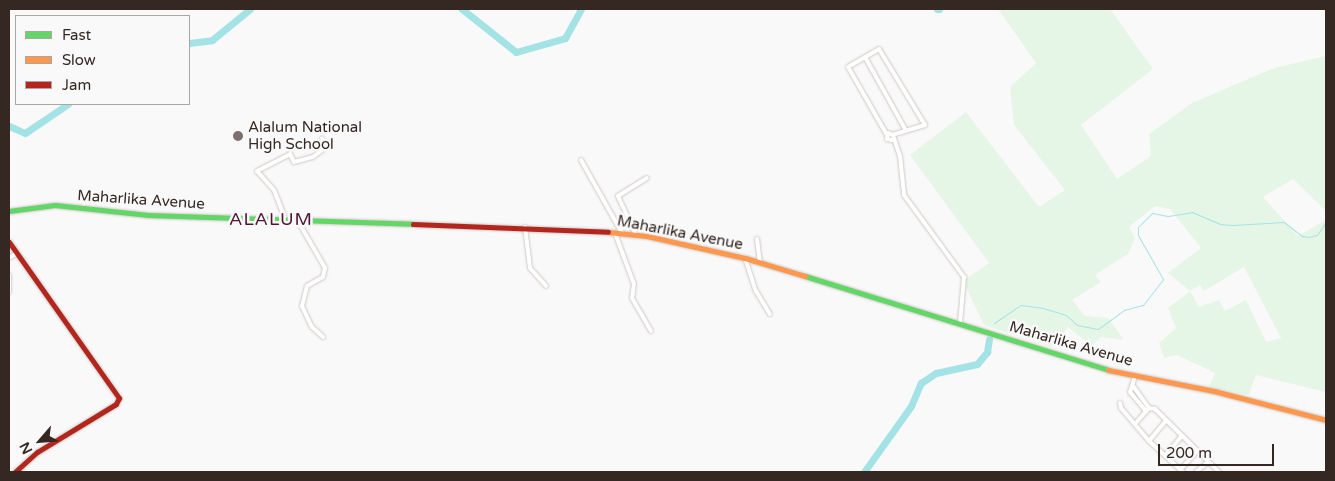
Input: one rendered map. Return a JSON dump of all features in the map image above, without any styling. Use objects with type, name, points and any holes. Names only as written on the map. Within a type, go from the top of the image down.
[{"type":"main road","name":"Maharlika Avenue","points":[[9,211],[55,205],[148,215],[525,228],[636,235],[760,262],[1134,376],[1214,391],[1326,420]]},
{"type":"main road","points":[[9,242],[119,398],[116,404],[37,452],[15,472]]},
{"type":"street","points":[[893,137],[905,129],[925,125],[880,49],[848,67],[887,134],[893,137],[900,156],[904,195],[964,277],[960,324]]},
{"type":"street","points":[[864,57],[905,129]]},
{"type":"street","points":[[286,221],[274,190],[257,171],[290,154],[294,162],[313,157],[325,148],[322,138]]},
{"type":"street","points":[[580,160],[618,233],[634,284],[632,298],[651,331]]},
{"type":"street","points":[[636,235],[618,196],[647,178]]},
{"type":"street","points":[[298,221],[325,268],[323,277],[307,286],[302,306],[312,327],[323,337]]},
{"type":"street","points":[[525,228],[530,268],[546,286]]},
{"type":"street","points":[[757,238],[760,262]]},
{"type":"street","points":[[9,258],[17,253]]},
{"type":"street","points":[[745,258],[756,291],[770,314]]},
{"type":"street","points":[[9,276],[9,292]]},
{"type":"street","points":[[1134,376],[1133,386],[1148,410]]},
{"type":"street","points":[[1120,403],[1121,408],[1149,441],[1182,471],[1197,451]]},
{"type":"street","points":[[1135,424],[1148,410],[1155,409],[1218,472]]},
{"type":"street","points":[[1149,441],[1166,421]]},
{"type":"street","points":[[1165,456],[1182,436]]},
{"type":"street","points":[[1196,472],[1208,462]]},
{"type":"green space","points":[[998,9],[1110,9],[1153,69],[1081,125],[1117,179],[1151,156],[1149,134],[1192,103],[1274,68],[1326,56],[1326,211],[1293,179],[1263,197],[1298,236],[1326,220],[1326,392],[1256,375],[1249,395],[1209,387],[1215,373],[1177,355],[1164,358],[1159,343],[1176,328],[1168,308],[1190,291],[1168,273],[1201,248],[1170,209],[1155,206],[1129,227],[1135,239],[1128,254],[1095,275],[1101,282],[1072,300],[1085,316],[1108,318],[1124,340],[1101,337],[1091,346],[1068,327],[1052,347],[984,325],[963,281],[989,263],[910,155],[966,112],[1039,207],[1065,190],[1014,125],[1010,87],[1036,63]],"holes":[[[1244,267],[1281,338],[1266,342],[1246,300],[1225,311],[1219,300],[1199,307],[1190,291],[1200,285],[1204,291]]]},
{"type":"waterway","points":[[190,43],[212,40],[250,9]]},
{"type":"waterway","points":[[462,9],[516,52],[565,38],[581,9]]},
{"type":"waterway","points":[[9,126],[25,133],[67,105]]},
{"type":"waterway","points":[[994,323],[1021,305],[1043,308],[1066,315],[1077,325],[1098,329],[1124,310],[1143,305],[1163,279],[1138,235],[1138,227],[1152,213],[1168,216],[1192,212],[1220,224],[1232,225],[1284,222],[1302,236],[1309,237],[1317,235],[1326,222]]},
{"type":"waterway","points":[[864,472],[911,406],[921,383],[936,373],[977,364],[987,352],[989,339]]},
{"type":"traffic: fast","points":[[9,211],[55,205],[148,215],[413,224]]},
{"type":"traffic: fast","points":[[805,276],[1108,370]]},
{"type":"traffic: slow","points":[[608,232],[647,236],[745,258],[805,276]]},
{"type":"traffic: slow","points":[[1108,370],[1214,391],[1326,420]]},
{"type":"traffic: jam","points":[[413,224],[608,232]]},
{"type":"traffic: jam","points":[[9,242],[119,398],[116,404],[37,452],[15,472]]},
{"type":"place","name":"Alalum National High School","points":[[238,136]]},
{"type":"district","name":"ALALUM","points":[[271,219]]}]
